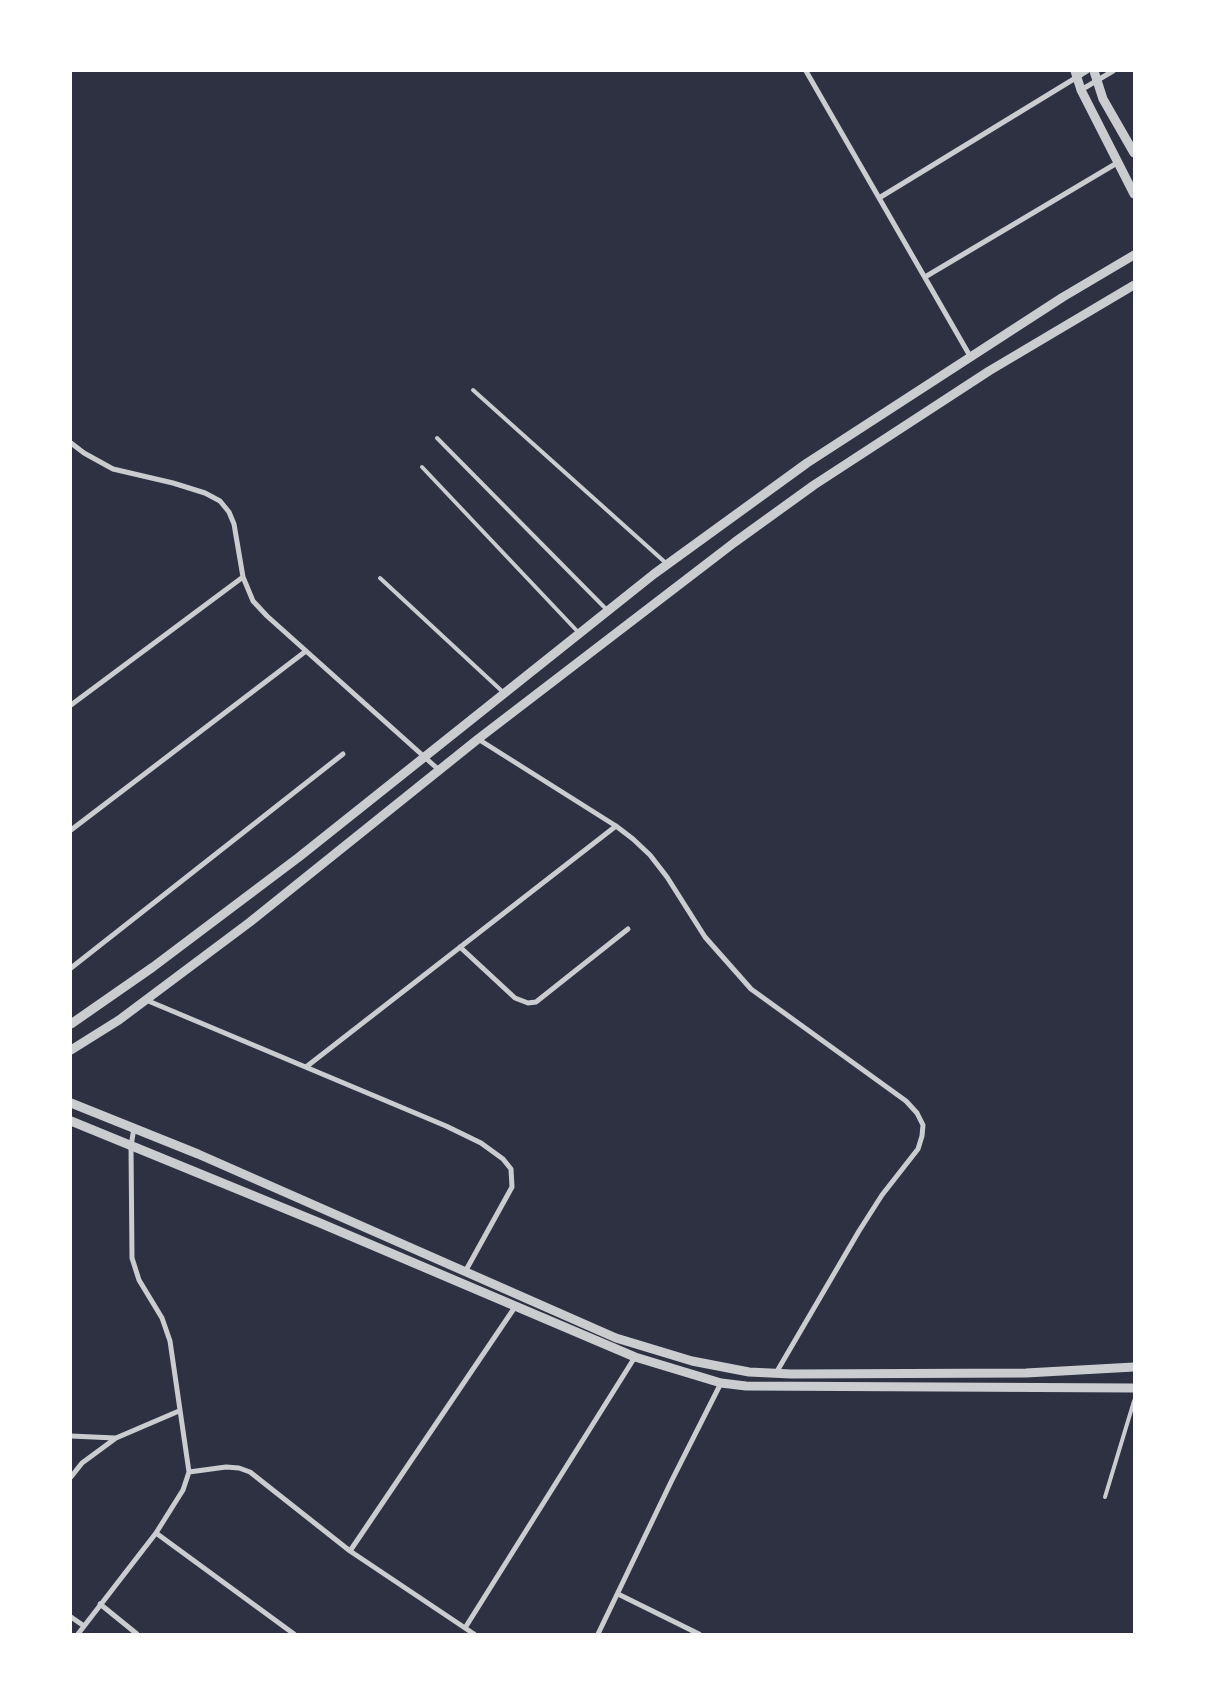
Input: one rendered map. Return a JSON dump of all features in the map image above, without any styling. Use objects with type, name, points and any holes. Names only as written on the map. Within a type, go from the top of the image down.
[{"type":"street","points":[[806,71],[970,356]]},
{"type":"street","points":[[879,198],[1076,74],[1087,71]]},
{"type":"street","points":[[1094,71],[1103,99],[1134,153]]},
{"type":"street","points":[[1080,90],[1113,71]]},
{"type":"street","points":[[1076,74],[1080,90],[1134,194]]},
{"type":"street","points":[[925,277],[1117,162]]},
{"type":"street","points":[[71,1024],[153,967],[291,862],[667,564],[807,463],[970,356],[1134,254]]},
{"type":"street","points":[[71,1050],[119,1020],[250,922],[478,739],[704,566],[814,485],[989,371],[1134,284]]},
{"type":"street","points":[[71,443],[84,453],[113,469],[173,483],[204,493],[220,501],[229,512],[234,524],[243,577],[253,601],[439,770]]},
{"type":"street","points":[[71,705],[243,577]]},
{"type":"street","points":[[71,830],[306,651]]},
{"type":"street","points":[[478,739],[616,826],[650,855],[667,877],[705,937],[751,989],[906,1101],[917,1113],[923,1125],[918,1149],[882,1195],[859,1231],[776,1373]]},
{"type":"street","points":[[72,967],[343,754]]},
{"type":"street","points":[[306,1067],[616,826]]},
{"type":"street","points":[[460,947],[515,998],[528,1003],[536,1002],[628,929]]},
{"type":"street","points":[[146,1000],[481,1143],[503,1159],[511,1168],[512,1187],[465,1272]]},
{"type":"street","points":[[71,1103],[198,1154],[616,1338],[692,1361],[749,1372],[776,1373],[1026,1374],[1134,1367]]},
{"type":"street","points":[[71,1121],[320,1223],[635,1357],[722,1383],[746,1386],[1134,1388]]},
{"type":"street","points":[[78,1634],[156,1533],[183,1490],[189,1472],[170,1342],[162,1318],[139,1280],[132,1258],[131,1146],[134,1128]]},
{"type":"street","points":[[350,1551],[515,1307]]},
{"type":"street","points":[[465,1628],[635,1357]]},
{"type":"street","points":[[598,1634],[666,1491],[722,1383]]},
{"type":"street","points":[[71,1477],[82,1463],[116,1438],[180,1411]]},
{"type":"street","points":[[71,1436],[116,1438]]},
{"type":"street","points":[[189,1472],[226,1467],[239,1468],[250,1472],[350,1551],[474,1634]]},
{"type":"street","points":[[156,1533],[294,1634]]},
{"type":"street","points":[[618,1594],[699,1634]]},
{"type":"street","points":[[100,1604],[137,1634]]},
{"type":"street","points":[[71,1617],[84,1626]]},
{"type":"lane","points":[[473,390],[667,564]]},
{"type":"lane","points":[[437,438],[608,610]]},
{"type":"lane","points":[[422,468],[579,633]]},
{"type":"lane","points":[[380,578],[504,693]]},
{"type":"lane","points":[[1105,1497],[1134,1401]]}]
